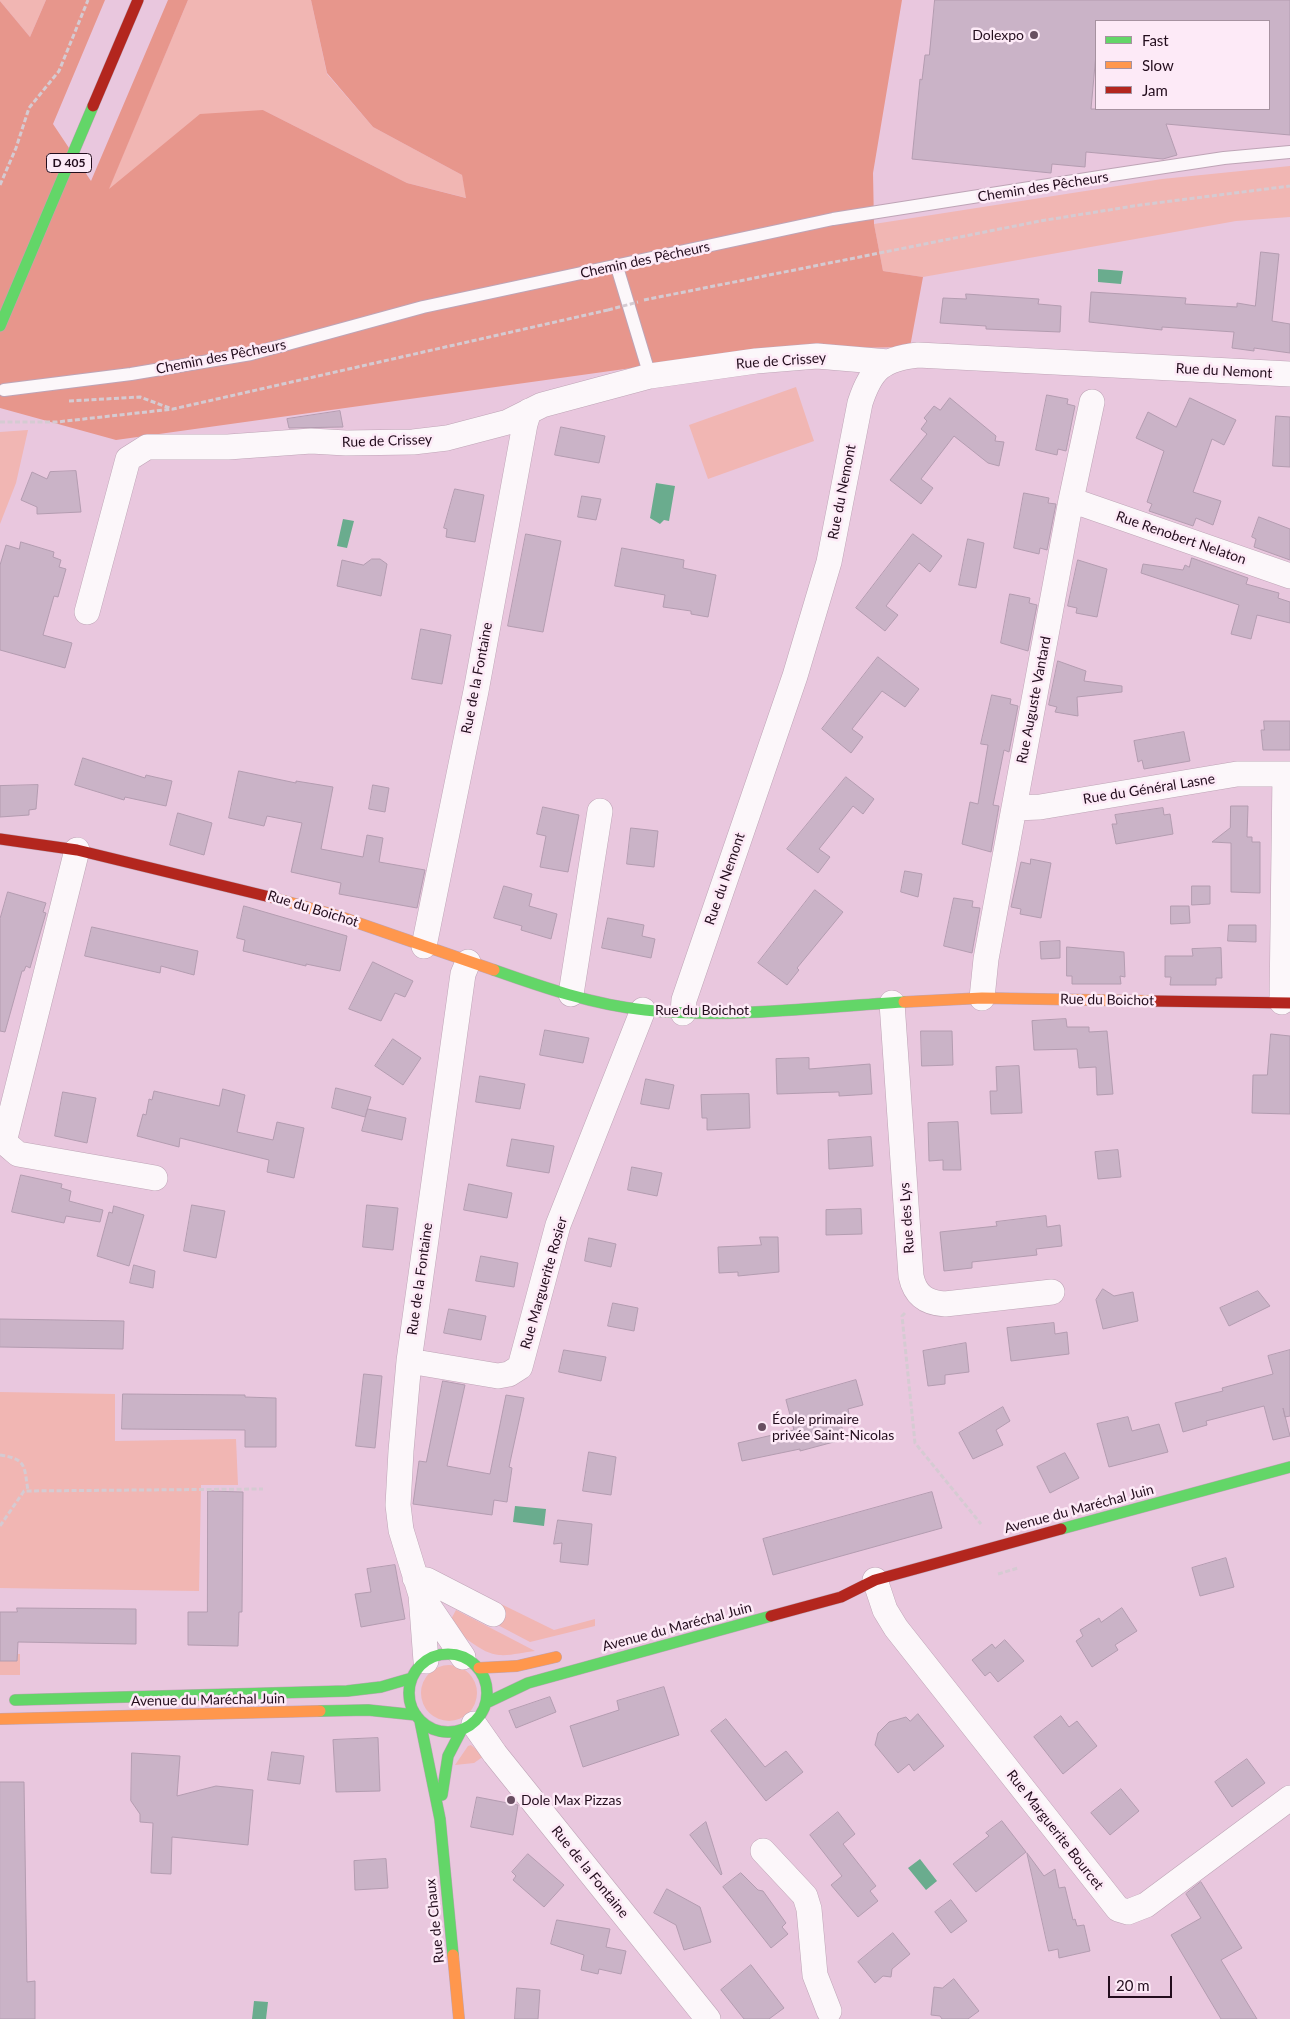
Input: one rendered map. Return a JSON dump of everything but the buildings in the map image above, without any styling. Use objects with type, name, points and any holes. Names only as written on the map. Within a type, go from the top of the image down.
[{"type":"main road","name":"D 405","points":[[0,326],[138,0]]},
{"type":"main road","name":"Rue du Boichot","points":[[0,839],[77,850],[246,890],[338,916],[468,962],[571,994],[643,1010],[683,1013],[982,998],[1286,1003]]},
{"type":"main road","name":"Avenue du Maréchal Juin","points":[[486,1703],[528,1683],[841,1597],[875,1580],[1290,1467]]},
{"type":"main road","name":"Avenue du Maréchal Juin","points":[[846,1580],[875,1580]]},
{"type":"main road","points":[[471,1662],[487,1687],[486,1703],[482,1714],[467,1727],[442,1732],[430,1728],[418,1718],[410,1705],[409,1694],[419,1669],[444,1654],[471,1662],[517,1666],[567,1654]]},
{"type":"main road","name":"Avenue du Maréchal Juin","points":[[0,1700],[347,1691],[381,1687],[419,1669]]},
{"type":"main road","name":"Avenue du Maréchal Juin","points":[[0,1719],[368,1710],[418,1718]]},
{"type":"main road","name":"Rue de Chaux","points":[[418,1718],[440,1819],[459,2019]]},
{"type":"main road","name":"Rue de Chaux","points":[[440,1819],[448,1756],[467,1727]]},
{"type":"street","name":"Rue du Nemont","points":[[683,1013],[684,1000],[795,676],[826,572],[860,403],[867,382],[876,370],[888,362],[918,355],[1290,374]]},
{"type":"street","name":"Rue de Crissey","points":[[87,612],[128,459],[136,452],[148,447],[228,446],[311,441],[346,443],[413,442],[447,438],[508,422],[542,405],[650,376],[756,361],[817,356],[888,362]]},
{"type":"street","name":"Rue Auguste Vantard","points":[[982,998],[986,959],[1071,500],[1092,402]]},
{"type":"street","name":"Rue de la Fontaine","points":[[424,946],[476,691],[529,410]]},
{"type":"street","name":"Rue Renobert Nelaton","points":[[1071,500],[1290,576]]},
{"type":"street","name":"Rue du Général Lasne","points":[[1014,808],[1040,807],[1237,774],[1287,774],[1286,1003]]},
{"type":"street","points":[[571,994],[600,811]]},
{"type":"street","points":[[77,850],[4,1142],[18,1154],[155,1178]]},
{"type":"street","name":"Rue de la Fontaine","points":[[419,1669],[418,1586],[401,1530],[398,1505],[409,1361],[462,982],[468,962]]},
{"type":"street","name":"Rue des Lys","points":[[892,1003],[911,1276],[921,1297]]},
{"type":"street","name":"Rue Marguerite Rosier","points":[[409,1361],[498,1376],[509,1374],[520,1367],[558,1225],[643,1010]]},
{"type":"street","points":[[921,1297],[929,1302],[945,1304],[1052,1292]]},
{"type":"street","points":[[418,1586],[427,1580],[493,1614]]},
{"type":"street","name":"Rue Marguerite Bourcet","points":[[875,1580],[885,1610],[896,1628],[1118,1909],[1128,1912],[1146,1905],[1290,1798]]},
{"type":"street","name":"Rue de la Fontaine","points":[[418,1586],[471,1662]]},
{"type":"street","name":"Rue de la Fontaine","points":[[467,1727],[495,1754],[708,2019]]},
{"type":"street","points":[[764,1852],[805,1896],[809,1909],[815,1975],[829,2016]]},
{"type":"lane","name":"Chemin des Pêcheurs","points":[[4,390],[131,374],[251,354],[422,307],[833,219],[1112,175],[1290,152]]},
{"type":"lane","points":[[617,266],[650,376]]},
{"type":"path","points":[[0,185],[16,148],[29,108],[59,71],[88,0]]},
{"type":"path","points":[[0,422],[57,422],[173,409],[638,302],[1040,221],[1140,205],[1290,186]]},
{"type":"path","points":[[68,401],[140,396],[173,409]]},
{"type":"path","points":[[921,1297],[902,1316],[915,1443],[981,1524]]},
{"type":"path","points":[[0,1456],[16,1457],[24,1466],[28,1490]]},
{"type":"path","points":[[0,1526],[24,1490],[263,1488]]},
{"type":"shaded area","points":[[46,0],[30,37],[0,1]]},
{"type":"shaded area","points":[[46,0],[105,0],[53,124],[91,181],[168,0],[188,0],[109,189],[200,114],[263,110],[407,183],[466,198],[462,175],[373,127],[327,73],[311,0],[902,0],[873,173],[874,224],[883,271],[923,277],[910,347],[788,349],[682,361],[116,440],[0,408],[0,1],[30,37]]},
{"type":"shaded area","points":[[188,0],[311,0],[327,74],[373,127],[462,175],[467,198],[407,183],[263,110],[108,190]]},
{"type":"shaded area","points":[[1290,166],[1290,217],[1236,221],[923,277],[883,271],[874,224],[1162,179]]},
{"type":"shaded area","points":[[1098,269],[1123,271],[1121,284],[1098,282]]},
{"type":"shaded area","points":[[796,387],[814,441],[708,479],[689,425]]},
{"type":"shaded area","points":[[28,430],[16,483],[0,524],[0,432]]},
{"type":"shaded area","points":[[656,483],[675,486],[669,521],[664,520],[660,524],[650,518]]},
{"type":"shaded area","points":[[343,519],[354,521],[347,548],[337,546]]},
{"type":"shaded area","points":[[0,1392],[115,1394],[115,1441],[236,1439],[238,1485],[201,1485],[199,1591],[0,1588]]},
{"type":"shaded area","points":[[515,1506],[546,1509],[544,1526],[513,1522]]},
{"type":"shaded area","points":[[501,1604],[554,1630],[595,1619],[595,1626],[530,1642],[492,1622]]},
{"type":"shaded area","points":[[456,1610],[535,1651],[499,1655],[486,1651],[465,1638],[449,1623]]},
{"type":"shaded area","points":[[20,1654],[20,1675],[0,1675],[0,1661]]},
{"type":"shaded area","points":[[449,1665],[460,1667],[469,1673],[475,1682],[477,1693],[475,1704],[469,1713],[460,1719],[449,1721],[438,1719],[429,1713],[423,1704],[421,1693],[423,1682],[429,1673],[438,1667]]},
{"type":"shaded area","points":[[471,1745],[484,1756],[474,1763],[455,1765],[468,1746]]},
{"type":"shaded area","points":[[920,1859],[937,1881],[926,1890],[908,1868]]},
{"type":"shaded area","points":[[254,2001],[268,2002],[266,2019],[252,2019]]},
{"type":"traffic: fast","points":[[0,326],[93,106]]},
{"type":"traffic: fast","points":[[494,970],[587,1000],[645,1010],[742,1013],[904,1002]]},
{"type":"traffic: fast","points":[[1061,1529],[1290,1467]]},
{"type":"traffic: fast","points":[[486,1703],[528,1683],[771,1616]]},
{"type":"traffic: fast","points":[[440,1654],[456,1654],[470,1660],[481,1671],[487,1685],[487,1693],[487,1701],[481,1715],[470,1726],[456,1732],[440,1732],[426,1726],[415,1715],[409,1701],[409,1685],[415,1671],[426,1660],[440,1654]]},
{"type":"traffic: fast","points":[[15,1700],[347,1691],[381,1687],[412,1678]]},
{"type":"traffic: fast","points":[[320,1711],[368,1710],[416,1715]]},
{"type":"traffic: fast","points":[[420,1721],[440,1819],[453,1955]]},
{"type":"traffic: fast","points":[[442,1795],[448,1756],[461,1731]]},
{"type":"traffic: slow","points":[[274,898],[338,916],[494,970]]},
{"type":"traffic: slow","points":[[904,1002],[982,998],[1152,1001]]},
{"type":"traffic: slow","points":[[479,1668],[517,1666],[556,1657]]},
{"type":"traffic: slow","points":[[0,1719],[320,1711]]},
{"type":"traffic: slow","points":[[453,1955],[459,2019]]},
{"type":"traffic: jam","points":[[93,106],[138,0]]},
{"type":"traffic: jam","points":[[0,839],[77,850],[274,898]]},
{"type":"traffic: jam","points":[[1152,1001],[1290,1003]]},
{"type":"traffic: jam","points":[[771,1616],[841,1597],[875,1580],[1061,1529]]},
{"type":"place","name":"Dolexpo","points":[[1034,35]]},
{"type":"place","name":"École primaire privée Saint-Nicolas","points":[[762,1427]]},
{"type":"place","name":"Dole Max Pizzas","points":[[511,1800]]}]
